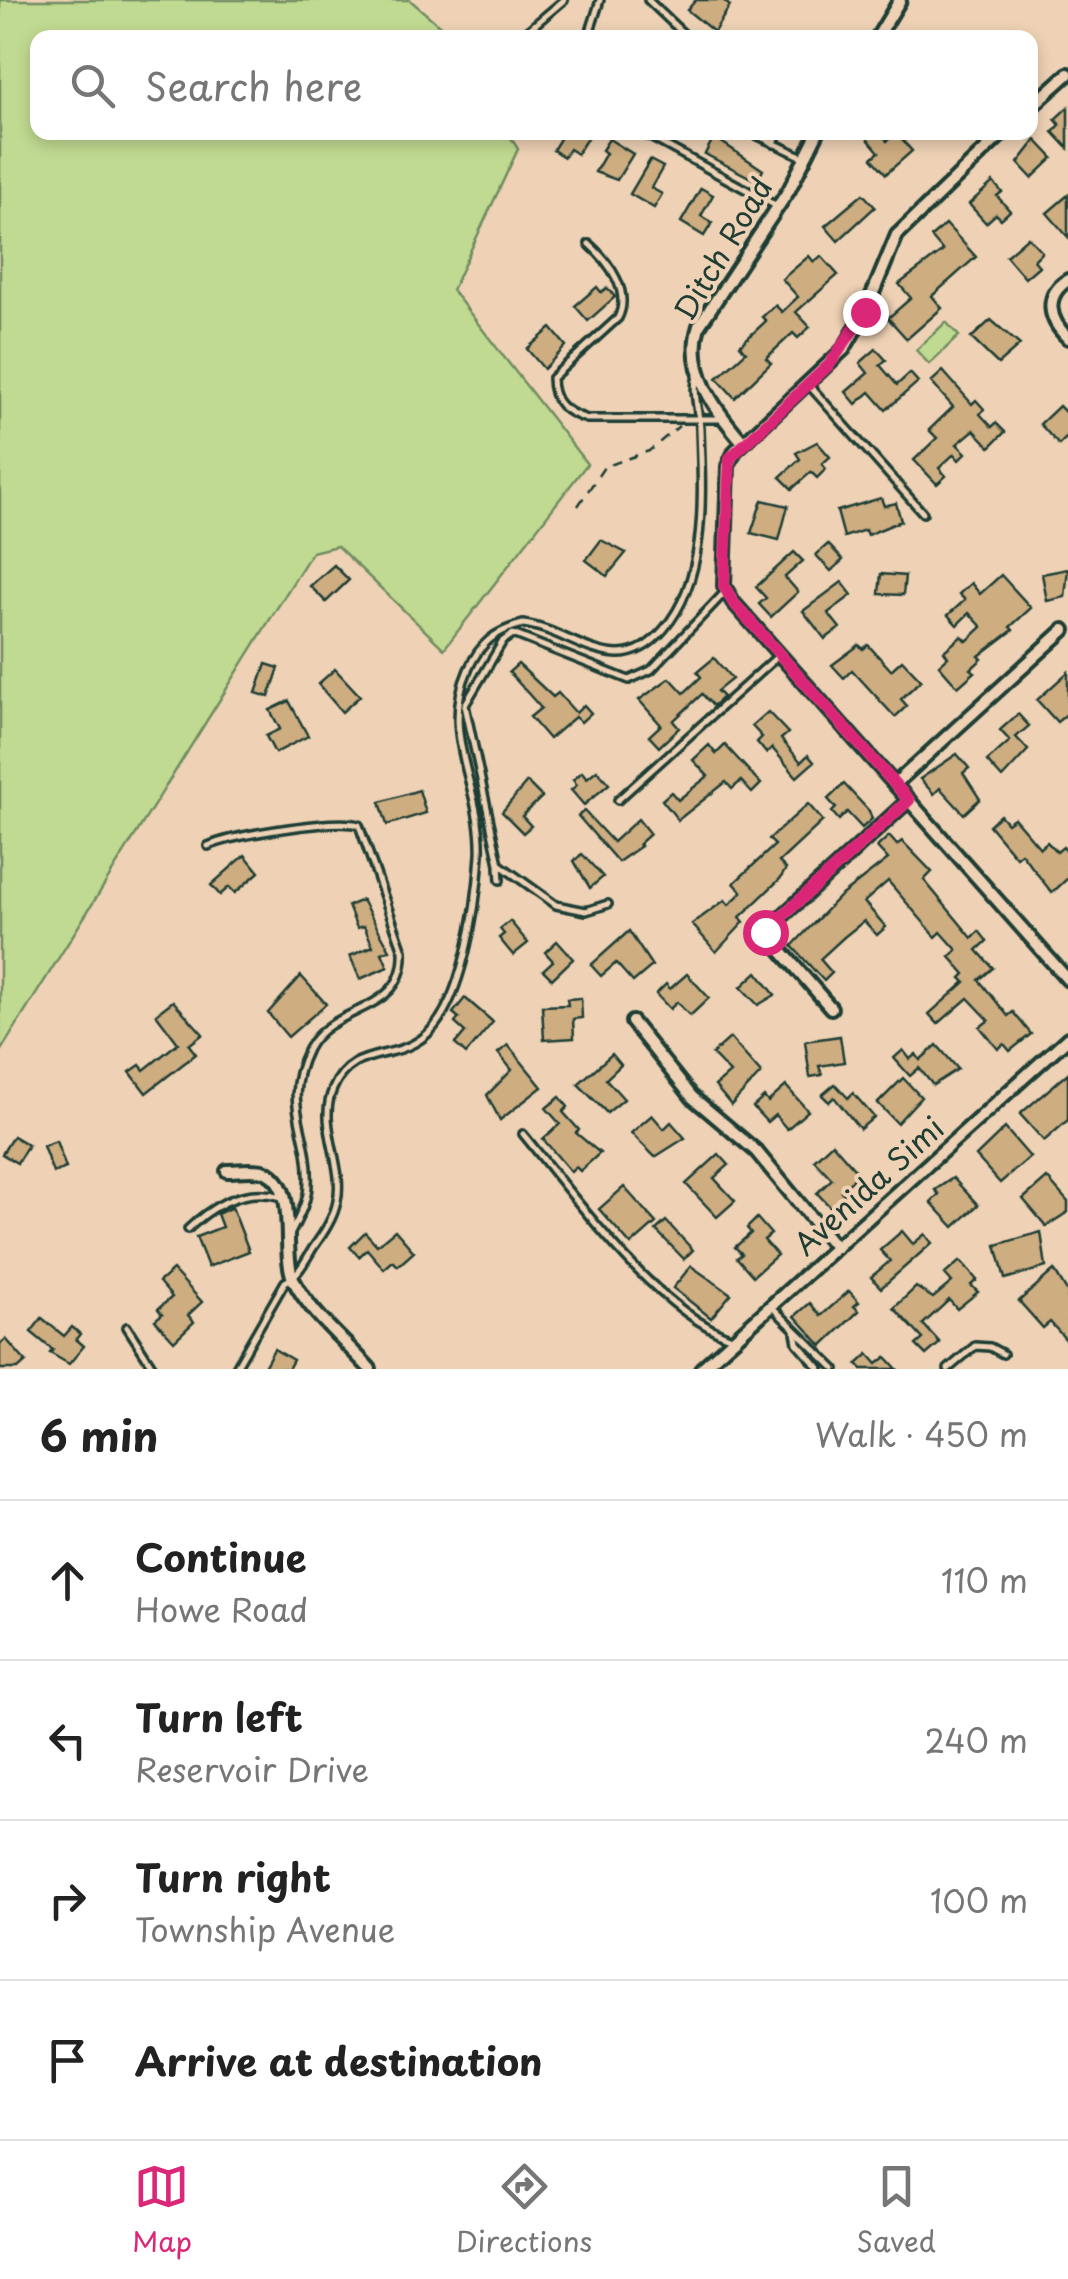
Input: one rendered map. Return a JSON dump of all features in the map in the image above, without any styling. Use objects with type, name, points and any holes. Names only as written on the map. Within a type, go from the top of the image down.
[{"type":"street","points":[[882,30],[900,0]]},
{"type":"street","points":[[1038,101],[1068,74]]},
{"type":"street","name":"Ditch Road","points":[[743,442],[723,419],[699,373],[694,342],[700,326],[778,206],[813,140]]},
{"type":"street","points":[[995,140],[903,226],[886,254],[856,330],[808,384],[743,442],[728,466],[726,591],[1068,980]]},
{"type":"street","points":[[1068,280],[1059,286],[1051,303],[1056,326],[1068,338]]},
{"type":"street","points":[[895,784],[1064,630]]},
{"type":"street","points":[[831,1008],[765,932],[909,800]]},
{"type":"street","points":[[632,1022],[692,1097],[756,1151],[836,1248]]},
{"type":"street","name":"Avenida Simi","points":[[701,1369],[1068,1038]]},
{"type":"street","points":[[228,1171],[264,1171],[279,1184],[285,1198],[285,1246],[293,1278],[370,1369]]},
{"type":"lane","points":[[528,30],[564,0]]},
{"type":"lane","points":[[591,30],[600,0]]},
{"type":"lane","points":[[648,0],[680,30]]},
{"type":"lane","points":[[657,140],[778,206]]},
{"type":"lane","points":[[766,140],[803,157]]},
{"type":"lane","points":[[774,144],[775,140]]},
{"type":"lane","points":[[589,244],[624,292],[624,306],[618,318],[552,378],[552,392],[570,414],[588,419],[723,419]]},
{"type":"lane","points":[[235,1369],[284,1282],[293,1278],[330,1220],[337,1201],[327,1116],[334,1084],[363,1057],[405,1047],[430,1032],[447,1005],[467,944],[480,825],[455,722],[456,697],[472,662],[489,637],[523,624],[619,654],[648,645],[678,612],[692,580],[701,468],[694,380],[699,373]]},
{"type":"lane","points":[[808,384],[923,512]]},
{"type":"lane","points":[[500,880],[465,705],[503,641],[513,634],[629,680],[651,670],[726,591]]},
{"type":"lane","points":[[618,800],[779,654]]},
{"type":"lane","points":[[208,846],[257,832],[345,821],[358,825],[364,830],[403,951],[404,965],[382,1001],[338,1018],[310,1046],[294,1100],[309,1184],[285,1246]]},
{"type":"lane","points":[[499,864],[556,905],[586,911],[608,904]]},
{"type":"lane","points":[[523,1134],[602,1229],[672,1302],[712,1331],[734,1339]]},
{"type":"lane","points":[[188,1228],[222,1202],[263,1192],[285,1198]]},
{"type":"lane","points":[[771,1306],[835,1369]]},
{"type":"lane","points":[[128,1327],[154,1369]]},
{"type":"lane","points":[[795,1332],[797,1343],[820,1369]]},
{"type":"lane","points":[[948,1369],[975,1346],[1003,1354]]},
{"type":"path","points":[[578,506],[604,467],[648,451],[684,421]]},
{"type":"green space","points":[[0,0],[410,0],[445,30],[30,30],[30,140],[512,140],[518,149],[452,290],[587,464],[444,649],[337,546],[312,552],[0,1052]]},
{"type":"green space","points":[[946,322],[959,336],[929,364],[916,350]]},
{"type":"building","points":[[696,0],[723,0],[730,6],[715,30],[687,10]]},
{"type":"building","points":[[1068,107],[1068,148],[1053,132],[1060,125],[1055,119]]},
{"type":"building","points":[[559,140],[586,140],[577,154],[569,149],[564,157],[553,150]]},
{"type":"building","points":[[611,140],[633,154],[617,180],[595,172],[606,153],[602,150]]},
{"type":"building","points":[[712,140],[718,140],[763,170],[757,181],[705,154]]},
{"type":"building","points":[[869,140],[904,140],[912,151],[886,174],[872,158],[879,152]]},
{"type":"building","points":[[1036,140],[1053,158],[1032,178],[1018,163]]},
{"type":"building","points":[[650,160],[663,167],[651,188],[662,194],[654,208],[630,194]]},
{"type":"building","points":[[993,182],[1002,192],[997,196],[1010,211],[1001,219],[996,214],[986,223],[969,204]]},
{"type":"building","points":[[701,188],[713,195],[701,216],[712,223],[704,236],[681,222]]},
{"type":"building","points":[[863,194],[875,207],[838,241],[825,226]]},
{"type":"building","points":[[1068,195],[1068,237],[1047,213]]},
{"type":"building","points":[[946,224],[976,257],[932,296],[942,308],[907,339],[888,318],[911,298],[899,284],[943,251],[931,237]]},
{"type":"building","points":[[1028,237],[1042,252],[1034,260],[1039,266],[1025,278],[1006,256]]},
{"type":"building","points":[[809,256],[814,262],[821,256],[838,275],[796,312],[810,327],[798,338],[793,333],[766,358],[771,363],[735,398],[717,378],[746,352],[740,345],[766,321],[762,317],[775,305],[782,312],[798,297],[782,279]]},
{"type":"building","points":[[597,287],[601,292],[607,288],[615,297],[588,321],[575,306]]},
{"type":"building","points":[[991,320],[1020,345],[998,364],[971,338]]},
{"type":"building","points":[[551,328],[566,346],[544,369],[527,349]]},
{"type":"building","points":[[876,349],[886,360],[880,365],[897,385],[910,373],[918,382],[886,410],[870,392],[856,404],[846,392],[868,373],[860,363]]},
{"type":"building","points":[[943,371],[972,404],[976,400],[984,409],[980,414],[992,427],[996,423],[1005,432],[990,447],[974,430],[957,444],[966,453],[959,460],[954,454],[939,468],[946,476],[937,484],[914,460],[937,438],[929,430],[953,407],[931,382]]},
{"type":"building","points":[[1059,406],[1068,415],[1068,436],[1059,445],[1040,424]]},
{"type":"building","points":[[817,442],[830,457],[822,464],[826,469],[817,478],[811,472],[792,489],[780,477],[800,459],[796,453]]},
{"type":"building","points":[[881,498],[884,506],[896,503],[901,521],[867,535],[865,530],[844,537],[837,511]]},
{"type":"building","points":[[762,500],[788,506],[779,540],[751,533]]},
{"type":"building","points":[[601,540],[626,553],[607,576],[586,560]]},
{"type":"building","points":[[828,544],[843,560],[831,571],[816,555]]},
{"type":"building","points":[[794,552],[803,561],[785,577],[798,592],[771,617],[759,604],[766,598],[756,587]]},
{"type":"building","points":[[334,565],[349,580],[326,602],[310,586]]},
{"type":"building","points":[[1068,569],[1065,597],[1047,601],[1042,574]]},
{"type":"building","points":[[881,574],[905,576],[903,595],[879,594]]},
{"type":"building","points":[[1001,575],[1031,608],[1010,627],[1013,630],[979,656],[982,659],[971,669],[975,672],[958,687],[939,665],[948,657],[944,651],[962,636],[967,641],[982,627],[969,613],[957,625],[948,615],[965,600],[959,594],[971,583],[980,594]]},
{"type":"building","points":[[842,582],[852,595],[828,613],[840,628],[825,639],[803,611]]},
{"type":"building","points":[[859,645],[863,649],[868,645],[891,670],[902,660],[921,680],[901,699],[907,706],[895,717],[852,670],[844,678],[832,665]]},
{"type":"building","points":[[714,658],[732,679],[717,691],[723,697],[713,706],[702,694],[673,721],[679,728],[659,747],[649,736],[661,725],[639,700],[670,678],[684,693],[701,677],[697,672]]},
{"type":"building","points":[[266,664],[279,668],[269,697],[256,693]]},
{"type":"building","points":[[518,664],[553,697],[558,693],[576,713],[584,705],[591,713],[581,722],[575,717],[549,739],[530,717],[541,708],[509,672]]},
{"type":"building","points":[[335,669],[360,696],[342,712],[318,684]]},
{"type":"building","points":[[1068,672],[1068,713],[1057,722],[1037,700]]},
{"type":"building","points":[[289,701],[308,736],[275,753],[266,736],[280,729],[270,710]]},
{"type":"building","points":[[768,712],[788,733],[781,739],[801,762],[808,755],[814,762],[797,777],[772,748],[766,753],[757,742],[762,737],[752,726]]},
{"type":"building","points":[[1018,714],[1029,726],[1016,737],[1028,750],[1002,778],[987,761],[1010,741],[1000,730]]},
{"type":"building","points":[[709,745],[716,754],[725,745],[761,784],[752,793],[741,781],[732,789],[726,782],[678,820],[662,800],[671,792],[678,800],[708,776],[693,760]]},
{"type":"building","points":[[957,754],[969,768],[963,773],[980,799],[964,814],[940,788],[934,794],[920,779]]},
{"type":"building","points":[[597,770],[609,784],[584,805],[571,790],[577,785],[573,780],[582,772],[587,778]]},
{"type":"building","points":[[527,782],[542,797],[522,816],[531,826],[523,833],[502,812]]},
{"type":"building","points":[[844,784],[869,811],[872,819],[862,828],[847,812],[839,820],[832,812],[836,808],[828,799]]},
{"type":"building","points":[[419,790],[426,813],[387,825],[380,802]]},
{"type":"building","points":[[808,804],[823,821],[779,862],[786,869],[780,879],[740,917],[744,922],[716,952],[692,924],[725,900],[729,905],[742,892],[734,883],[775,845],[769,839]]},
{"type":"building","points":[[584,811],[613,842],[638,819],[650,834],[641,846],[618,862],[578,816]]},
{"type":"building","points":[[1000,815],[1007,823],[1014,818],[1040,848],[1047,842],[1057,852],[1063,847],[1068,853],[1068,878],[1052,893],[1021,853],[1016,857],[989,825]]},
{"type":"building","points":[[889,836],[897,845],[902,841],[932,872],[924,880],[972,938],[979,931],[987,941],[977,950],[993,968],[979,980],[1008,1016],[1013,1012],[1031,1034],[1010,1051],[1004,1044],[998,1049],[980,1027],[989,1020],[968,998],[938,1024],[929,1014],[965,982],[961,978],[965,974],[950,957],[957,950],[941,932],[936,937],[888,881],[864,902],[886,927],[877,935],[864,921],[844,937],[820,959],[832,973],[824,981],[792,946],[839,897],[888,859],[877,847]]},
{"type":"building","points":[[582,854],[603,877],[590,888],[574,861]]},
{"type":"building","points":[[245,855],[259,872],[235,893],[229,887],[220,895],[211,885]]},
{"type":"building","points":[[362,900],[390,950],[382,953],[388,967],[360,979],[350,956],[373,946],[364,926],[357,928],[348,906]]},
{"type":"building","points":[[510,921],[528,943],[513,955],[499,938],[504,934],[500,929]]},
{"type":"building","points":[[629,931],[652,966],[633,982],[616,963],[601,976],[591,965]]},
{"type":"building","points":[[557,941],[573,959],[552,979],[543,970],[553,961],[545,952]]},
{"type":"building","points":[[757,972],[775,995],[758,1005],[741,987]]},
{"type":"building","points":[[687,974],[709,998],[690,1016],[677,1002],[670,1009],[656,994],[666,984],[670,989]]},
{"type":"building","points":[[301,976],[326,1004],[288,1037],[268,1013]]},
{"type":"building","points":[[465,998],[493,1022],[466,1054],[455,1044],[465,1032],[455,1023],[459,1018],[453,1013]]},
{"type":"building","points":[[581,998],[582,1018],[573,1019],[574,1038],[544,1040],[542,1006],[568,1005],[567,999]]},
{"type":"building","points":[[173,1001],[203,1034],[189,1045],[196,1054],[146,1093],[130,1072],[140,1065],[144,1070],[178,1043],[156,1014]]},
{"type":"building","points":[[840,1036],[844,1062],[819,1066],[822,1075],[810,1077],[805,1041]]},
{"type":"building","points":[[730,1038],[761,1073],[731,1105],[715,1086],[730,1073],[712,1054]]},
{"type":"building","points":[[508,1045],[542,1087],[500,1120],[487,1095],[512,1070],[498,1053]]},
{"type":"building","points":[[937,1045],[958,1069],[933,1085],[919,1068],[910,1076],[894,1058],[903,1050],[910,1059],[916,1054],[920,1060]]},
{"type":"building","points":[[612,1054],[621,1065],[606,1079],[624,1099],[607,1113],[578,1084]]},
{"type":"building","points":[[1068,1073],[1068,1120],[1044,1141],[1020,1114]]},
{"type":"building","points":[[903,1078],[921,1097],[897,1123],[878,1103]]},
{"type":"building","points":[[835,1084],[848,1098],[853,1093],[874,1117],[860,1129],[834,1097],[829,1102],[822,1095]]},
{"type":"building","points":[[786,1086],[808,1111],[787,1129],[775,1115],[767,1122],[753,1107],[764,1097],[768,1102]]},
{"type":"building","points":[[560,1097],[568,1107],[563,1112],[579,1130],[576,1133],[600,1153],[580,1171],[576,1167],[571,1172],[543,1139],[560,1124],[546,1108]]},
{"type":"building","points":[[652,1115],[664,1129],[671,1122],[685,1138],[655,1157],[631,1133]]},
{"type":"building","points":[[1005,1128],[1030,1157],[1000,1183],[976,1156]]},
{"type":"building","points":[[13,1136],[28,1145],[17,1163],[2,1154]]},
{"type":"building","points":[[56,1141],[66,1168],[53,1173],[43,1146]]},
{"type":"building","points":[[832,1143],[859,1174],[841,1191],[850,1200],[836,1213],[817,1193],[832,1179],[814,1160]]},
{"type":"building","points":[[719,1154],[729,1165],[714,1178],[735,1201],[717,1217],[686,1184]]},
{"type":"building","points":[[953,1178],[978,1205],[954,1227],[931,1202],[939,1194],[935,1190]]},
{"type":"building","points":[[1047,1178],[1068,1202],[1068,1212],[1046,1226],[1023,1199]]},
{"type":"building","points":[[624,1187],[656,1223],[631,1245],[599,1209]]},
{"type":"building","points":[[232,1207],[249,1251],[208,1267],[196,1237],[222,1227],[217,1214]]},
{"type":"building","points":[[757,1218],[771,1234],[764,1240],[777,1255],[753,1276],[737,1258],[742,1254],[735,1247],[751,1233],[747,1228]]},
{"type":"building","points":[[666,1221],[693,1250],[684,1259],[656,1230]]},
{"type":"building","points":[[395,1230],[414,1252],[398,1266],[393,1261],[384,1269],[367,1249],[359,1257],[350,1247],[365,1232],[377,1245]]},
{"type":"building","points":[[902,1231],[913,1244],[925,1234],[932,1243],[881,1288],[871,1277],[890,1261],[880,1250]]},
{"type":"building","points":[[1041,1232],[1046,1267],[1005,1279],[996,1245]]},
{"type":"building","points":[[960,1261],[977,1280],[971,1285],[978,1292],[957,1309],[949,1300],[923,1324],[940,1343],[926,1355],[916,1345],[923,1339],[894,1308],[916,1287],[933,1298],[952,1282],[945,1274]]},
{"type":"building","points":[[691,1266],[731,1294],[711,1318],[673,1288]]},
{"type":"building","points":[[173,1270],[202,1302],[188,1315],[194,1322],[174,1341],[155,1320],[162,1314],[158,1309],[172,1297],[159,1282]]},
{"type":"building","points":[[1054,1270],[1068,1293],[1068,1342],[1050,1322],[1043,1328],[1019,1301]]},
{"type":"building","points":[[849,1291],[859,1302],[854,1306],[859,1311],[822,1346],[795,1316],[810,1303],[821,1316]]},
{"type":"building","points":[[42,1318],[64,1336],[72,1327],[80,1334],[76,1339],[84,1346],[69,1364],[50,1353],[53,1350],[31,1332]]},
{"type":"building","points":[[6,1339],[26,1362],[18,1369],[0,1369],[0,1344]]},
{"type":"building","points":[[274,1349],[293,1360],[288,1369],[263,1369]]},
{"type":"building","points":[[868,1354],[877,1364],[886,1357],[897,1369],[862,1369],[857,1364]]},
{"type":"route","points":[[765,932],[909,800],[733,602],[724,586],[730,458],[844,349],[865,312]]}]
